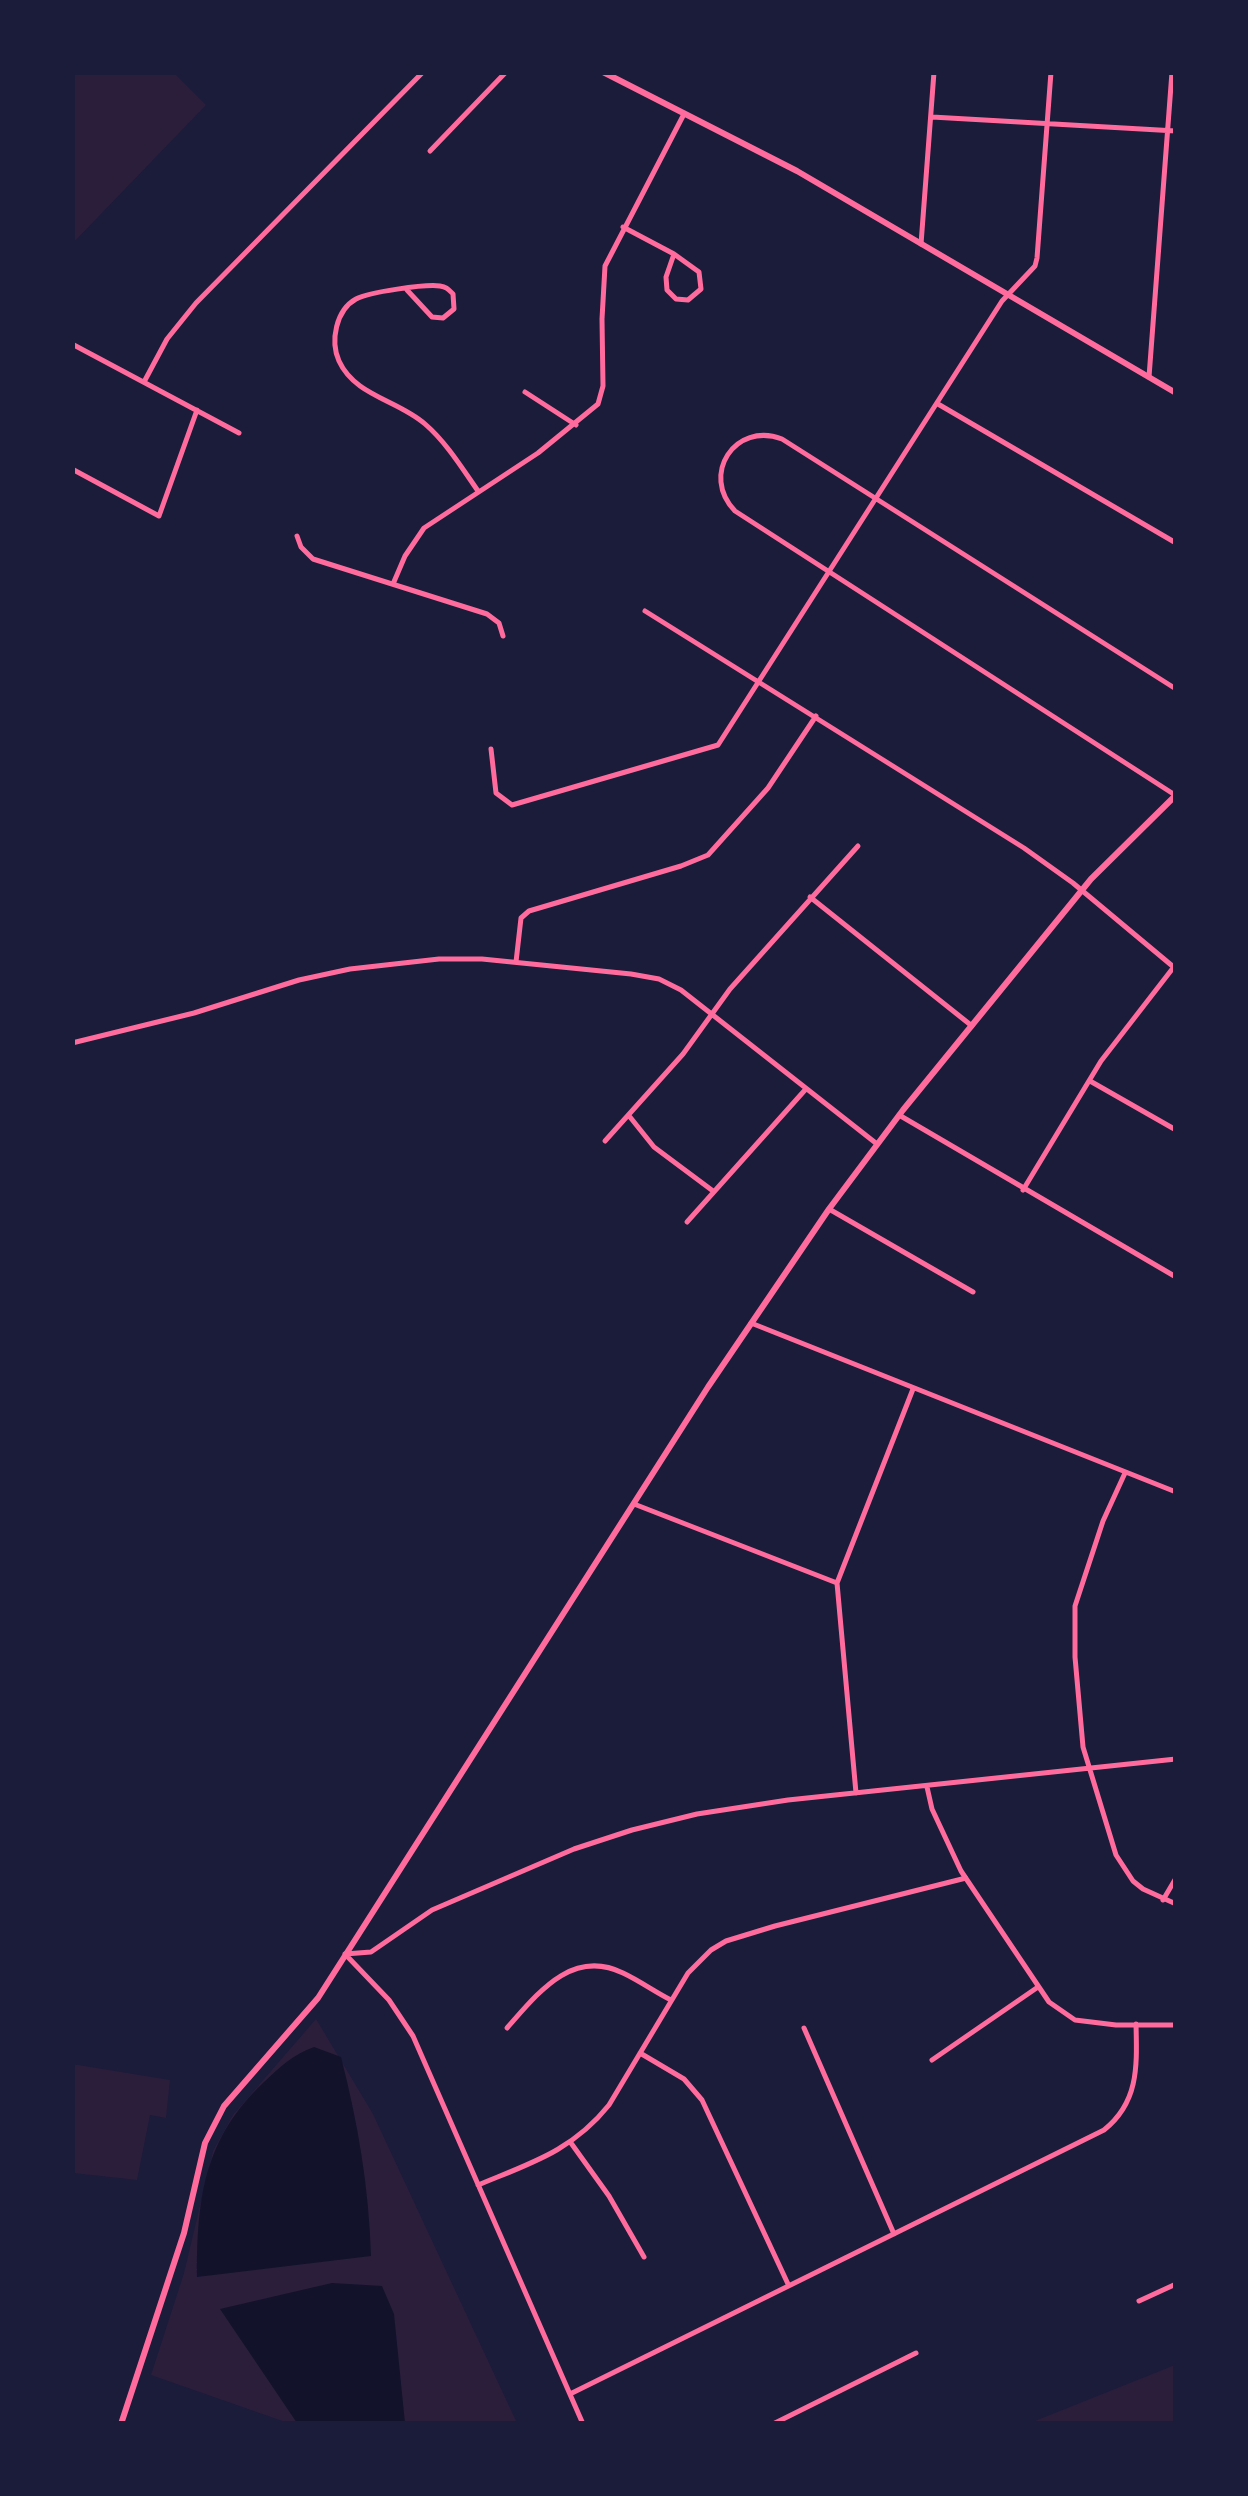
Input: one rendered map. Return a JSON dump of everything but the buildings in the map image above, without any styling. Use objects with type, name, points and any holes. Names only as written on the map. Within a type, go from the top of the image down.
[{"type":"street","points":[[144,382],[168,339],[196,304],[423,72]]},
{"type":"street","points":[[430,151],[506,72]]},
{"type":"street","points":[[604,72],[797,171],[1176,393]]},
{"type":"street","points":[[921,244],[934,72]]},
{"type":"street","points":[[491,749],[496,793],[512,805],[718,746],[1008,295],[1035,266],[1050,72]]},
{"type":"street","points":[[1149,378],[1172,131],[1172,72]]},
{"type":"street","points":[[393,584],[405,556],[424,528],[538,454],[598,404],[602,396],[605,266],[684,114]]},
{"type":"street","points":[[932,117],[1172,131]]},
{"type":"street","points":[[624,227],[674,254],[695,268],[702,277],[698,294],[688,300],[676,298],[667,290],[666,277],[674,254]]},
{"type":"street","points":[[407,290],[432,317],[448,316],[454,308],[455,298],[446,287],[407,290],[368,295],[346,308],[335,333],[339,360],[355,382],[424,423],[478,491]]},
{"type":"street","points":[[72,344],[239,432]]},
{"type":"street","points":[[525,392],[576,425]]},
{"type":"street","points":[[938,404],[1176,542]]},
{"type":"street","points":[[72,468],[159,516],[198,410]]},
{"type":"street","points":[[122,2424],[184,2233],[205,2142],[224,2106],[301,2020],[346,1954],[750,1322],[829,1208],[899,1115],[1082,891],[1175,795],[730,506],[720,480],[727,454],[742,440],[755,435],[782,439],[1176,690]]},
{"type":"street","points":[[297,536],[313,559],[486,614],[499,624],[504,636]]},
{"type":"street","points":[[646,612],[997,830],[1082,891],[1175,968],[1132,1020],[1090,1081],[1024,1190]]},
{"type":"street","points":[[516,962],[521,918],[529,911],[708,855],[768,788],[816,716]]},
{"type":"street","points":[[605,1141],[630,1116],[716,1005],[858,846]]},
{"type":"street","points":[[810,897],[972,1026]]},
{"type":"street","points":[[72,1044],[194,1014],[299,980],[350,969],[439,959],[516,962],[658,979],[681,990],[877,1144]]},
{"type":"street","points":[[1090,1081],[1176,1130]]},
{"type":"street","points":[[687,1222],[805,1090]]},
{"type":"street","points":[[899,1115],[1176,1278]]},
{"type":"street","points":[[630,1116],[654,1147],[713,1192]]},
{"type":"street","points":[[829,1208],[974,1292]]},
{"type":"street","points":[[750,1322],[1176,1492]]},
{"type":"street","points":[[856,1793],[837,1583],[913,1390]]},
{"type":"street","points":[[1125,1473],[1103,1521],[1075,1606],[1083,1747],[1116,1855],[1133,1880],[1176,1904]]},
{"type":"street","points":[[634,1504],[837,1583]]},
{"type":"street","points":[[346,1954],[371,1952],[451,1901],[505,1882],[574,1850],[697,1814],[1176,1759]]},
{"type":"street","points":[[927,1788],[948,1845],[966,1878],[1038,1987],[1062,2014],[1076,2020],[1176,2025]]},
{"type":"street","points":[[478,2185],[571,2143],[609,2105],[671,2000],[701,1958],[726,1941],[966,1878]]},
{"type":"street","points":[[1163,1900],[1176,1878]]},
{"type":"street","points":[[346,1954],[402,2017],[583,2424]]},
{"type":"street","points":[[507,2028],[558,1976],[587,1965],[622,1972],[671,2000]]},
{"type":"street","points":[[932,2060],[1038,1987]]},
{"type":"street","points":[[570,2394],[1027,2170],[1112,2123],[1130,2100],[1134,2084],[1136,2024]]},
{"type":"street","points":[[804,2028],[894,2234]]},
{"type":"street","points":[[639,2053],[684,2080],[702,2100],[788,2284]]},
{"type":"street","points":[[571,2143],[587,2162],[644,2257]]},
{"type":"street","points":[[1139,2301],[1176,2284]]},
{"type":"street","points":[[773,2424],[916,2352]]},
{"type":"shaded area","points":[[73,72],[174,73],[206,105],[73,243]]},
{"type":"shaded area","points":[[316,2019],[373,2114],[517,2423],[288,2423],[151,2375],[184,2273],[213,2151],[233,2115]]},
{"type":"shaded area","points":[[314,2047],[341,2057],[362,2156],[371,2256],[197,2277],[202,2196],[216,2148],[243,2104],[263,2083],[293,2058]]},
{"type":"shaded area","points":[[72,2064],[170,2080],[166,2118],[150,2115],[137,2180],[73,2173]]},
{"type":"shaded area","points":[[332,2283],[382,2286],[394,2314],[405,2423],[297,2423],[220,2309]]},
{"type":"shaded area","points":[[1175,2365],[1175,2423],[1030,2423]]}]
